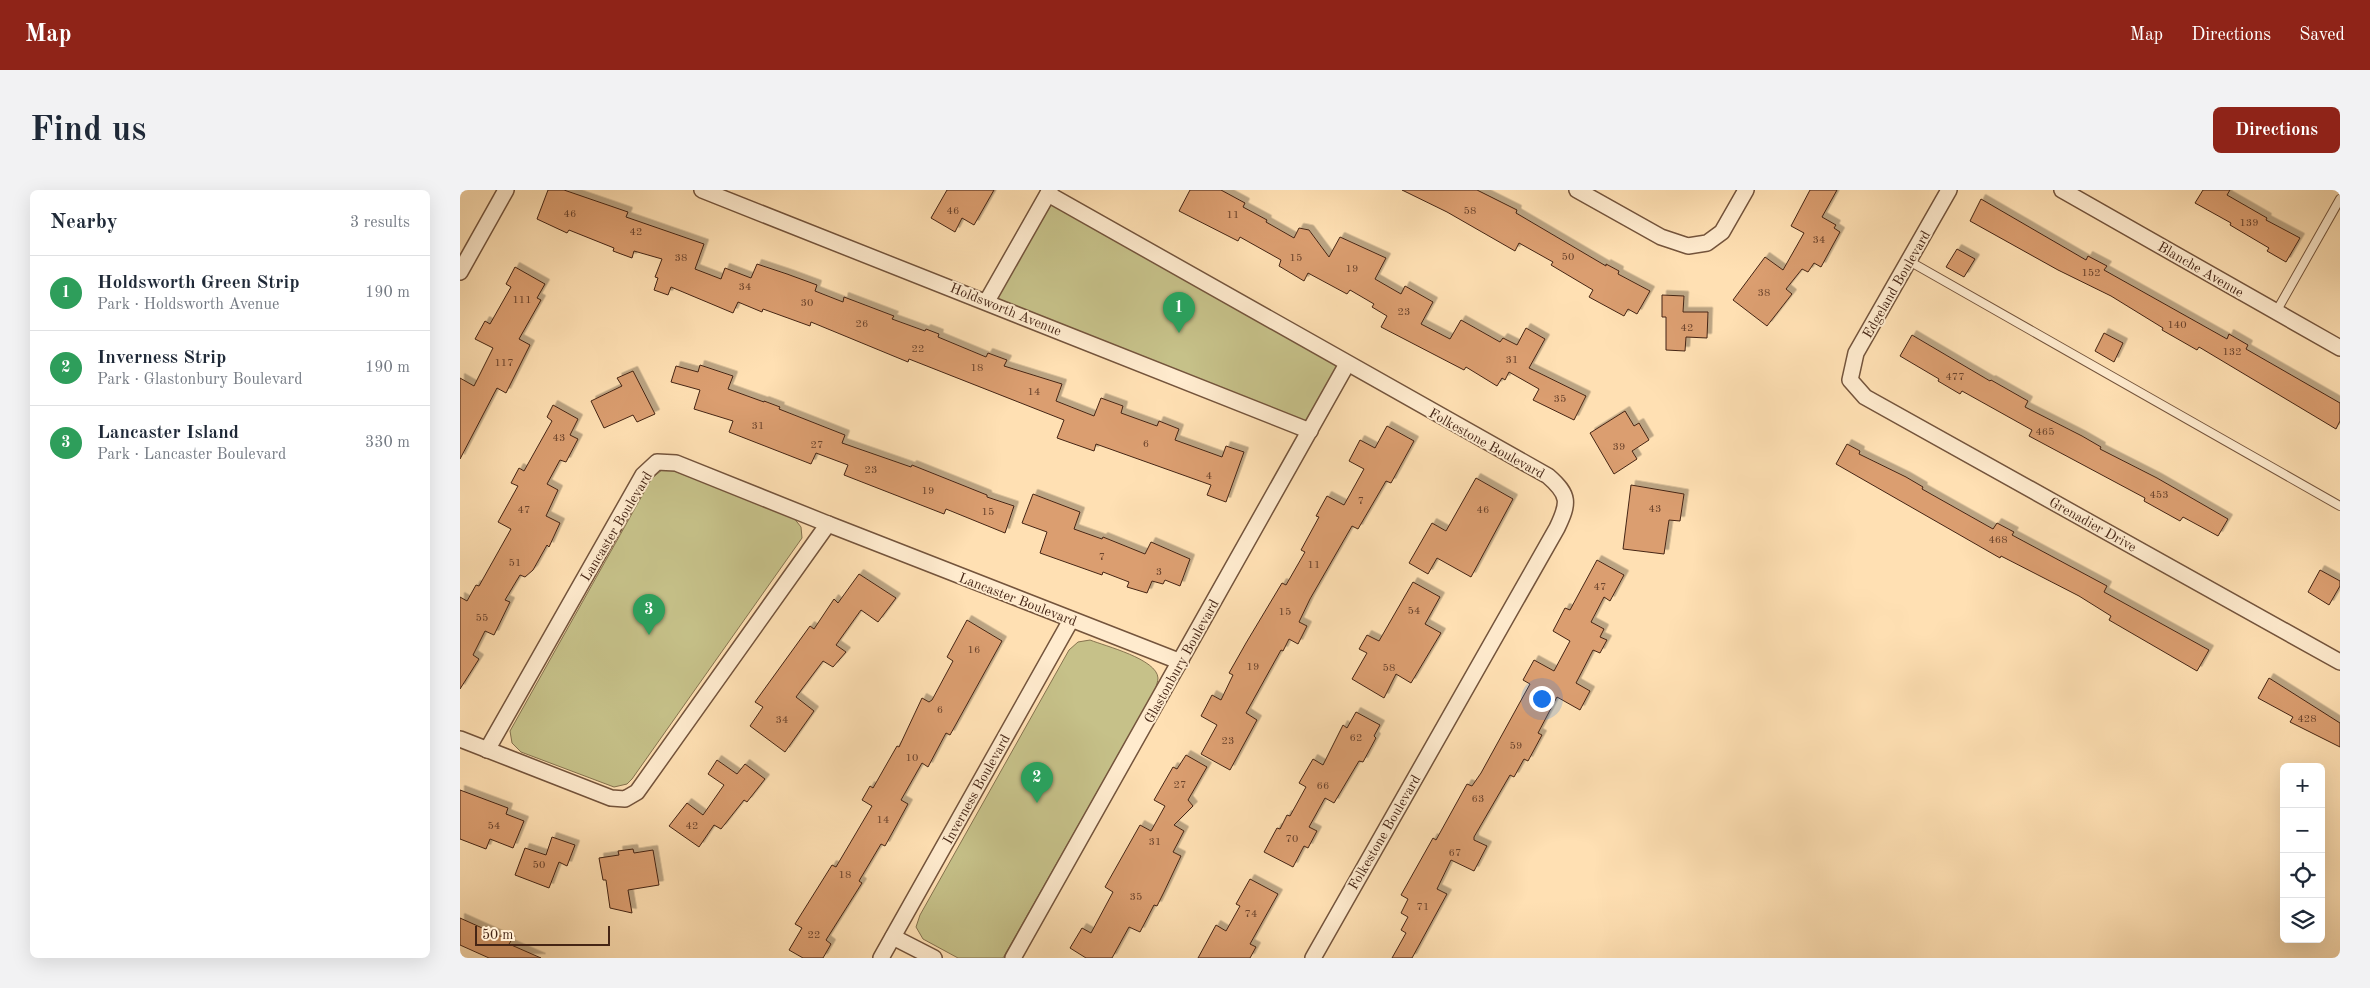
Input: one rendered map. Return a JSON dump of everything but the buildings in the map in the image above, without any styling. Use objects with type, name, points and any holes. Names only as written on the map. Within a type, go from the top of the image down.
[{"type":"street","points":[[460,272],[506,190]]},
{"type":"street","name":"Holdsworth Avenue","points":[[702,190],[987,301],[1310,431]]},
{"type":"street","points":[[1577,190],[1661,237],[1688,246],[1707,243],[1722,232],[1746,190]]},
{"type":"street","name":"Edgeland Boulevard","points":[[1850,380],[1856,353],[1949,190]]},
{"type":"street","name":"Blanche Avenue","points":[[2062,190],[2340,348]]},
{"type":"street","points":[[987,301],[1049,192]]},
{"type":"street","name":"Folkestone Boulevard","points":[[1049,192],[1348,364],[1548,476],[1560,487],[1565,497],[1566,508],[1313,958]]},
{"type":"street","name":"Glastonbury Boulevard","points":[[1012,958],[1348,364]]},
{"type":"street","name":"Grenadier Drive","points":[[1850,380],[1865,397],[2340,662]]},
{"type":"street","name":"Lancaster Boulevard","points":[[487,750],[643,475],[657,462],[676,463],[1180,662]]},
{"type":"street","points":[[460,740],[611,798],[625,799],[637,792],[828,524]]},
{"type":"street","name":"Inverness Boulevard","points":[[881,958],[1071,620]]},
{"type":"street","points":[[893,937],[934,958]]},
{"type":"lane","points":[[2276,312],[2340,199]]},
{"type":"lane","points":[[1909,261],[2340,506]]},
{"type":"shaded area","points":[[1048,194],[1347,364],[1310,431],[987,301]]},
{"type":"shaded area","points":[[669,469],[793,517],[801,527],[802,538],[632,779],[627,784],[614,787],[521,752],[512,743],[510,731],[652,478],[662,470]]},
{"type":"shaded area","points":[[1090,640],[1129,654],[1149,665],[1155,671],[1158,678],[1155,690],[1003,958],[958,958],[923,939],[916,927],[920,915],[1069,650],[1078,642]]},
{"type":"place","name":"Holdsworth Green Strip","points":[[1179,333]]},
{"type":"place","name":"Lancaster Island","points":[[649,635]]},
{"type":"place","name":"Inverness Strip","points":[[1037,803]]}]
